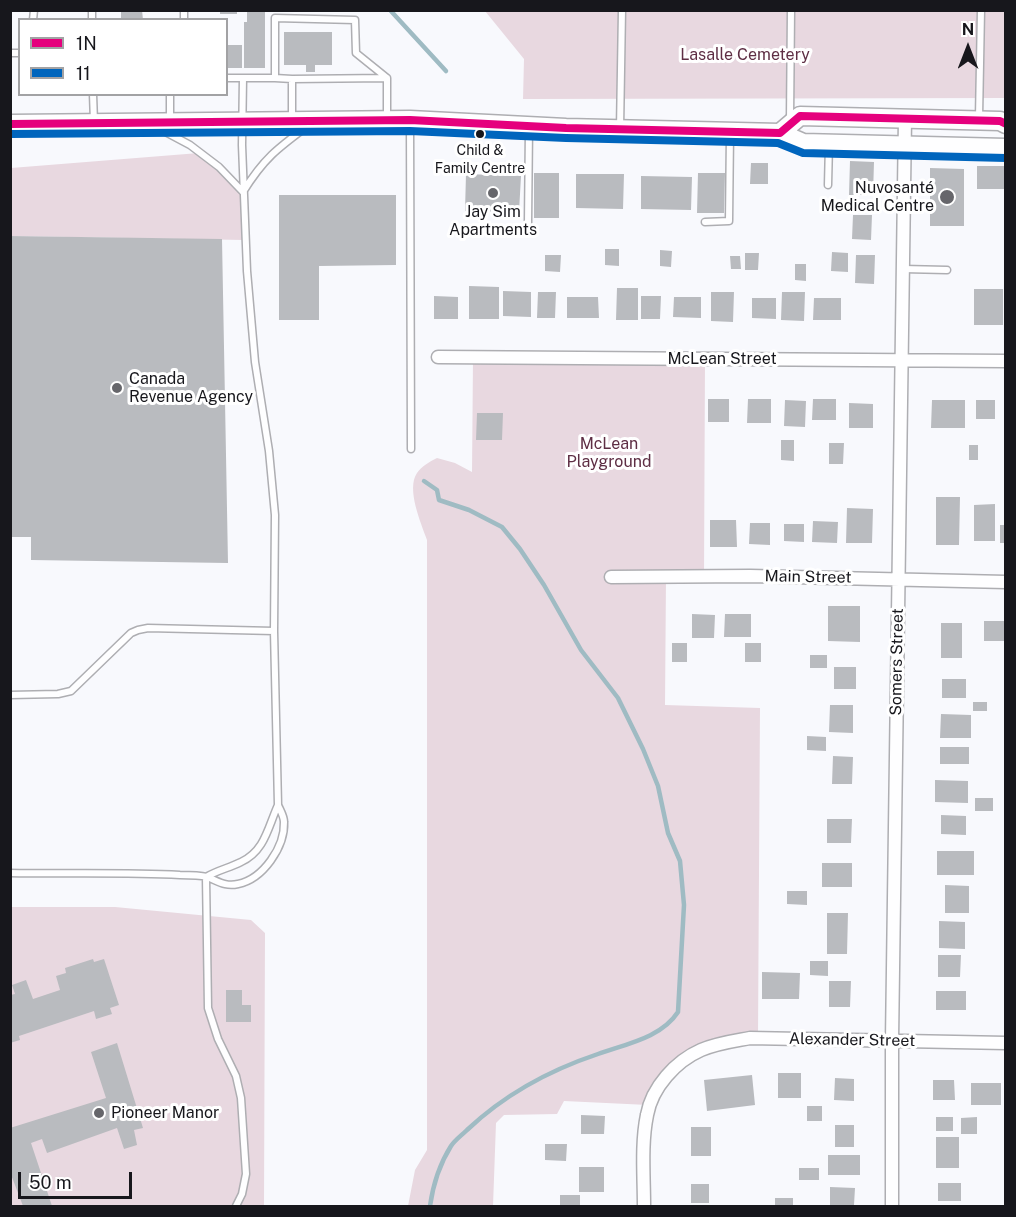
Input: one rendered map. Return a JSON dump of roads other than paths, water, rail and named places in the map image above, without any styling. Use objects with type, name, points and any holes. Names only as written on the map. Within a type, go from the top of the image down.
[{"type":"main road","points":[[10,124],[410,120],[730,132],[785,129],[800,116],[979,120],[1000,121],[1005,124]]},
{"type":"main road","points":[[785,129],[803,143],[1005,148]]},
{"type":"street","name":"Somers Street","points":[[892,1206],[892,1040],[905,118]]},
{"type":"street","name":"McLean Street","points":[[438,357],[1005,361]]},
{"type":"street","name":"Main Street","points":[[611,577],[750,576],[1005,582]]},
{"type":"street","name":"Alexander Street","points":[[644,1206],[645,1135],[652,1096],[664,1078],[700,1050],[732,1040],[750,1038],[1005,1043]]},
{"type":"lane","points":[[620,129],[622,10]]},
{"type":"lane","points":[[785,129],[791,10]]},
{"type":"lane","points":[[979,120],[981,10]]},
{"type":"lane","points":[[275,78],[275,18],[355,20],[356,53],[387,78]]},
{"type":"lane","points":[[228,78],[387,78]]},
{"type":"lane","points":[[206,877],[221,868],[242,862],[256,852],[268,834],[278,805],[274,631],[275,514],[269,451],[255,362],[245,250],[243,78]]},
{"type":"lane","points":[[387,78],[387,120]]},
{"type":"lane","points":[[292,79],[292,120]]},
{"type":"lane","points":[[93,96],[94,122]]},
{"type":"lane","points":[[170,96],[170,121]]},
{"type":"lane","points":[[410,120],[411,448]]},
{"type":"lane","points":[[243,192],[255,171],[272,152],[316,121]]},
{"type":"lane","points":[[144,122],[190,145],[219,167],[243,192]]},
{"type":"lane","points":[[528,223],[530,126]]},
{"type":"lane","points":[[705,222],[729,221],[730,132]]},
{"type":"lane","points":[[828,185],[829,144]]},
{"type":"lane","points":[[903,269],[947,270]]},
{"type":"lane","points":[[10,694],[58,694],[71,691],[131,633],[138,630],[148,628],[274,631]]},
{"type":"lane","points":[[10,873],[206,877],[223,885],[238,884],[264,868],[277,852],[283,834],[284,819],[278,805]]},
{"type":"lane","points":[[206,877],[208,1008],[218,1039],[236,1076],[242,1098],[246,1174],[242,1194],[236,1206]]},
{"type":"waterway","points":[[390,10],[446,71]]},
{"type":"waterway","points":[[424,481],[437,490],[439,500],[469,510],[502,527],[544,585],[581,650],[618,698],[658,786],[668,833],[680,861],[684,905],[678,1012],[671,1021],[642,1039],[580,1060],[545,1076],[512,1095],[481,1117],[451,1146],[437,1175],[430,1206]]},
{"type":"place","name":"Child & Family Centre","points":[[480,134]]},
{"type":"place","name":"Jay Sim Apartments","points":[[493,193]]},
{"type":"place","name":"Nuvosanté Medical Centre","points":[[947,197]]},
{"type":"place","name":"Canada Revenue Agency","points":[[117,388]]},
{"type":"place","name":"Pioneer Manor","points":[[99,1113]]},
{"type":"park label","name":"Lasalle Cemetery","points":[[745,55]]},
{"type":"park label","name":"McLean Playground","points":[[609,453]]}]
